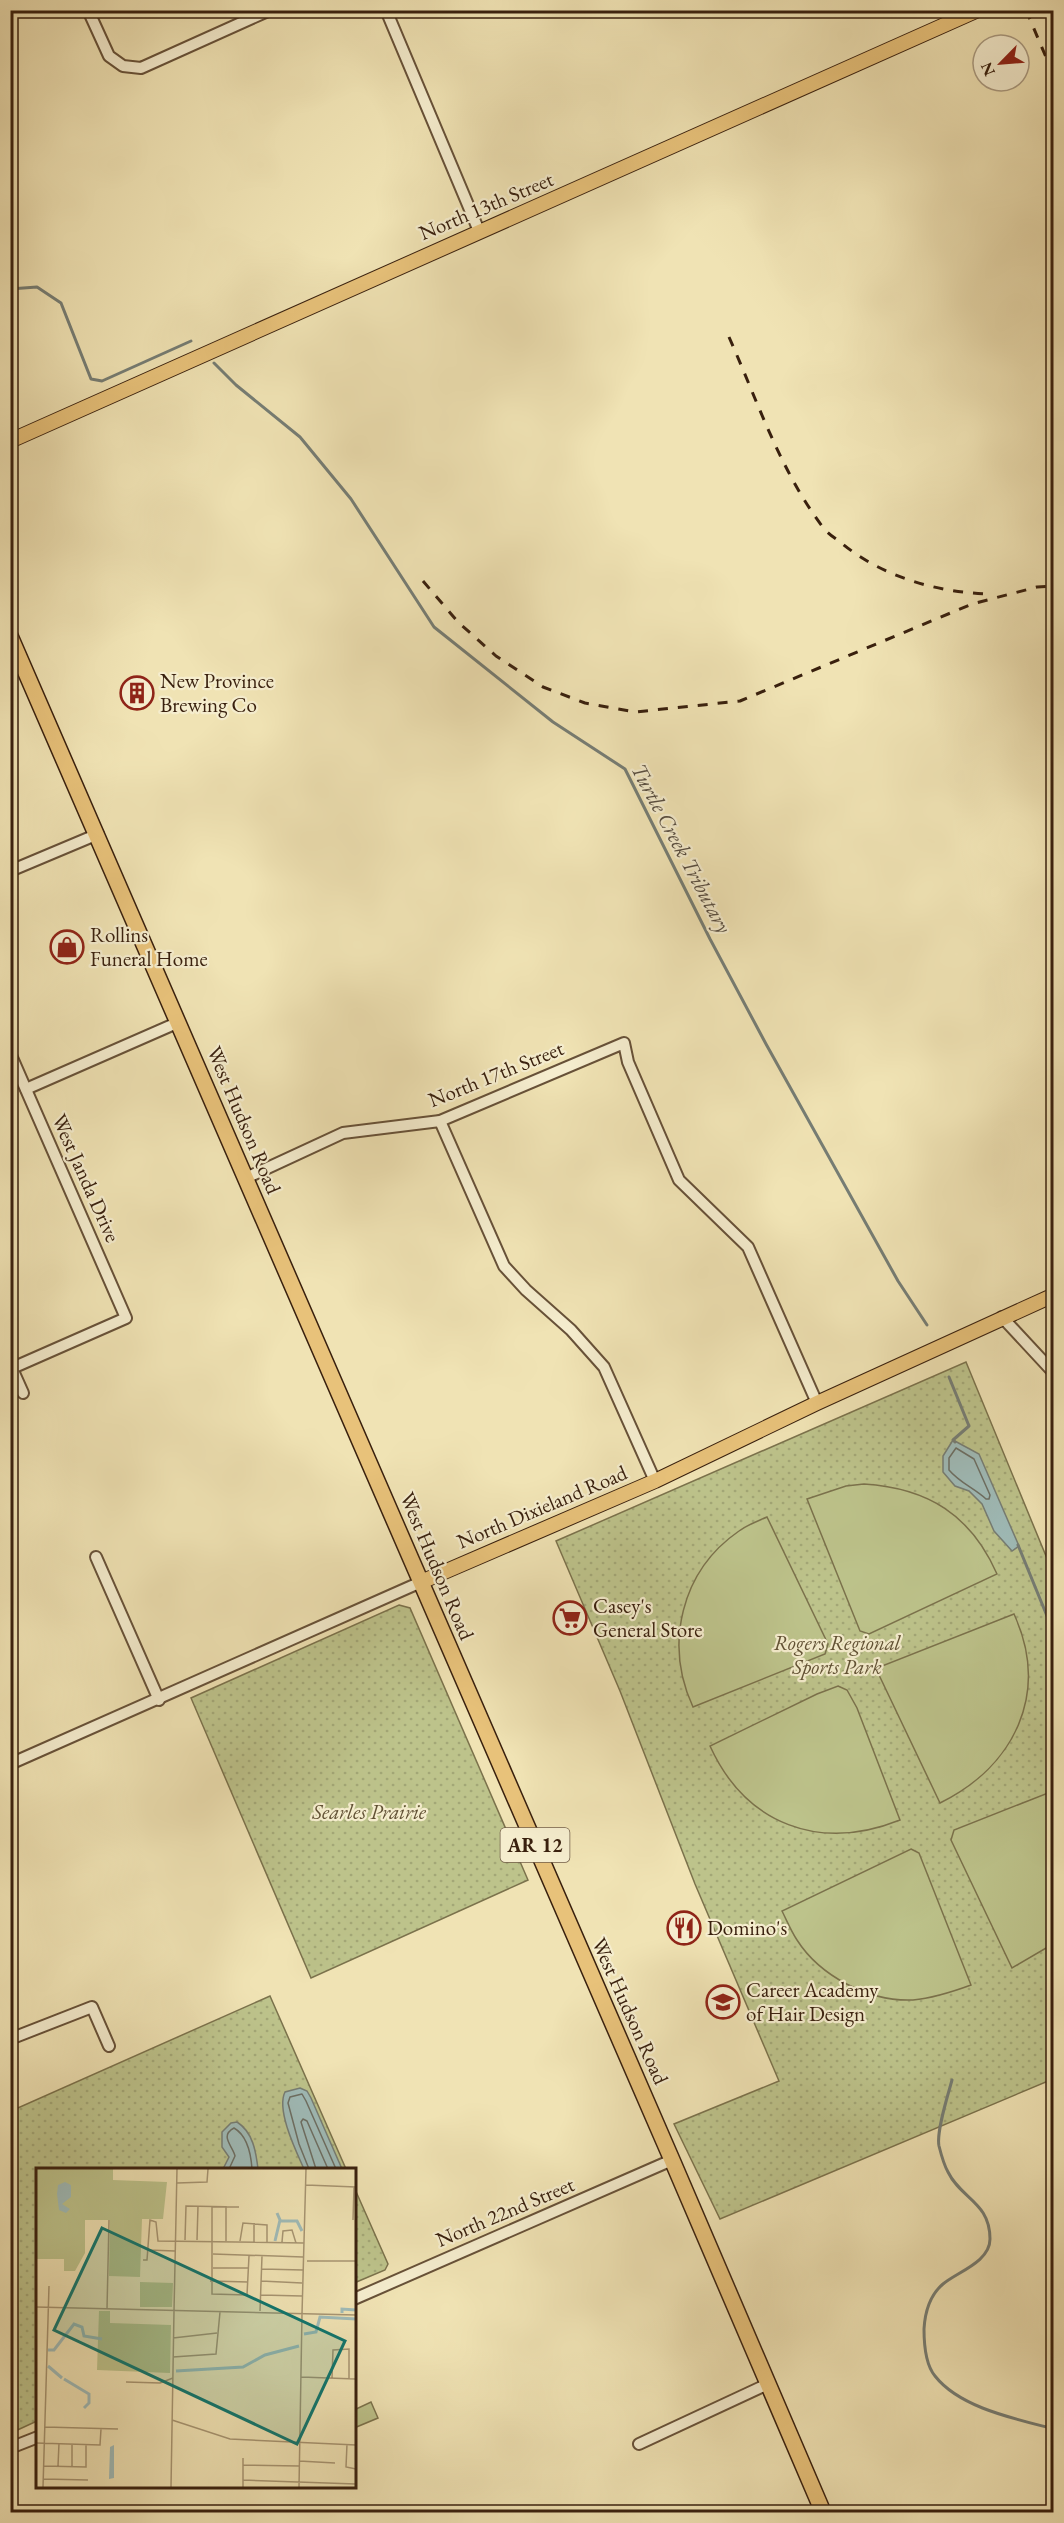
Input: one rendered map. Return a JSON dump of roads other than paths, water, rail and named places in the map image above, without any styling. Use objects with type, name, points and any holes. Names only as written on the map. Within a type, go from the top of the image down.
[{"type":"highway","name":"West Hudson Road","points":[[10,636],[98,834],[823,2512]]},
{"type":"main road","name":"North 13th Street","points":[[10,441],[978,10]]},
{"type":"main road","name":"North Dixieland Road","points":[[421,1582],[655,1481],[817,1403],[1053,1295]]},
{"type":"street","points":[[88,10],[109,56],[123,66],[141,68],[270,10]]},
{"type":"street","points":[[387,10],[479,231]]},
{"type":"street","points":[[10,871],[98,834]]},
{"type":"street","points":[[26,1089],[179,1022]]},
{"type":"street","name":"North 17th Street","points":[[246,1178],[343,1133],[440,1121],[624,1042],[628,1062],[679,1180],[748,1247],[817,1403]]},
{"type":"street","name":"West Janda Drive","points":[[10,1053],[126,1318],[11,1367]]},
{"type":"street","points":[[440,1121],[504,1266],[526,1290],[572,1330],[604,1367],[655,1481]]},
{"type":"street","points":[[1002,1317],[1053,1372]]},
{"type":"street","points":[[11,1367],[23,1393]]},
{"type":"street","points":[[96,1557],[159,1700]]},
{"type":"street","name":"North Dixieland Road","points":[[10,1764],[159,1700],[421,1582]]},
{"type":"street","points":[[10,2039],[92,2007],[109,2046]]},
{"type":"street","name":"North 22nd Street","points":[[356,2298],[672,2160]]},
{"type":"street","points":[[639,2444],[768,2384]]},
{"type":"street","points":[[10,2448],[36,2438]]},
{"type":"water","points":[[953,1440],[979,1454],[1019,1546],[1012,1551],[994,1531],[982,1504],[969,1491],[955,1486],[943,1472],[943,1456]]},
{"type":"water","points":[[300,2088],[307,2091],[342,2168],[304,2168],[285,2120],[283,2100],[285,2092]]},
{"type":"water","points":[[237,2122],[247,2131],[255,2149],[258,2168],[224,2168],[229,2157],[222,2147],[222,2132],[231,2123]]},
{"type":"waterway","name":"Turtle Creek Tributary","points":[[10,289],[37,287],[61,303],[91,379],[102,381],[191,341]]},
{"type":"waterway","name":"Turtle Creek Tributary","points":[[214,363],[236,385],[300,437],[351,499],[434,627],[553,722],[625,769],[710,939],[766,1044],[898,1281],[927,1325]]},
{"type":"waterway","name":"Turtle Creek Tributary","points":[[949,1377],[969,1426],[953,1440],[955,1442]]},
{"type":"waterway","name":"Turtle Creek Tributary","points":[[1018,1545],[1047,1616]]},
{"type":"waterway","points":[[952,2080],[941,2123],[939,2146],[945,2166],[954,2181],[985,2217],[990,2239],[985,2254],[972,2266],[938,2288],[932,2299],[927,2310],[924,2329],[927,2360],[935,2376],[959,2396],[990,2411],[1054,2429]]},
{"type":"railway","points":[[1026,10],[1054,76]]},
{"type":"railway","points":[[729,337],[794,482],[828,532],[855,554],[911,581],[951,590],[992,594]]},
{"type":"railway","points":[[423,581],[458,622],[496,656],[543,687],[585,703],[635,712],[740,701],[972,604],[1037,587],[1054,586]]},
{"type":"place","name":"New Province Brewing Co","points":[[137,693]]},
{"type":"place","name":"Rollins Funeral Home","points":[[67,947]]},
{"type":"place","name":"Casey's General Store","points":[[570,1618]]},
{"type":"place","name":"Domino's","points":[[684,1928]]},
{"type":"place","name":"Career Academy of Hair Design","points":[[723,2002]]},
{"type":"park label","name":"Rogers Regional Sports Park","points":[[837,1655]]},
{"type":"park label","name":"Searles Prairie","points":[[369,1812]]}]
